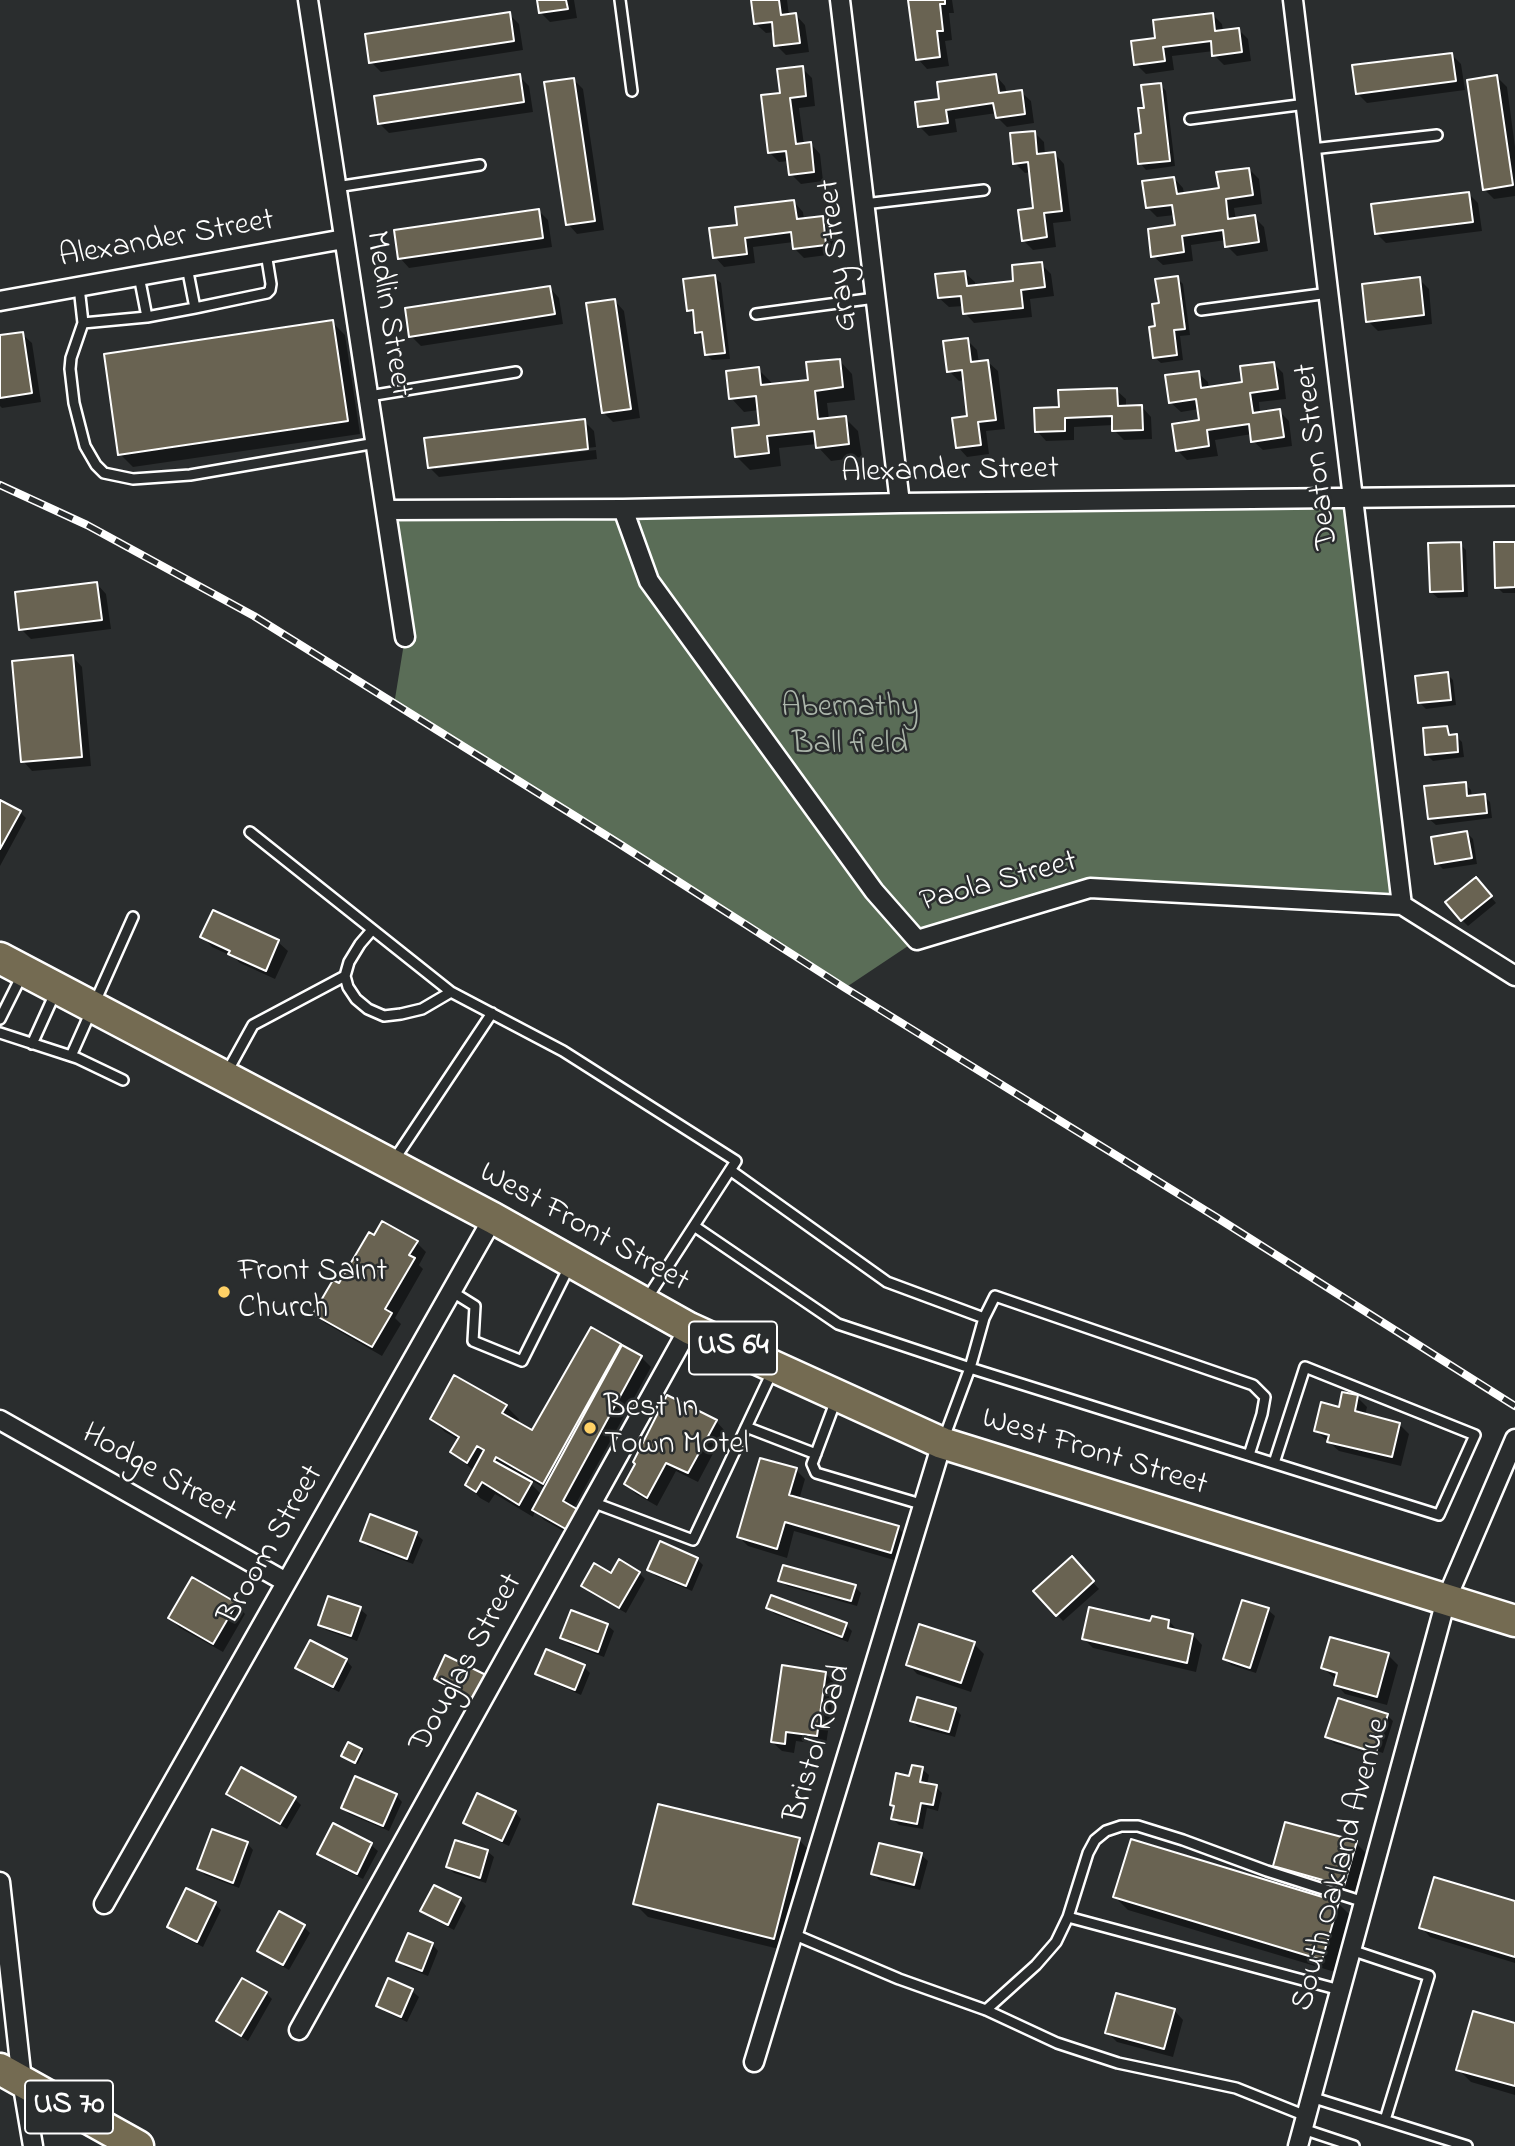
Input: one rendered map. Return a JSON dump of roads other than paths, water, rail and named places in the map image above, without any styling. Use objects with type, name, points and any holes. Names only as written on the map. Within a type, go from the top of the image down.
[{"type":"main road","name":"West Front Street","points":[[12,965],[493,1218],[689,1328],[942,1443],[1515,1621]]},
{"type":"main road","name":"US 70","points":[[11,2075],[138,2146]]},
{"type":"street","name":"Medlin Street","points":[[308,0],[405,637]]},
{"type":"street","name":"Gray Street","points":[[840,0],[900,503]]},
{"type":"street","name":"Deaton Street","points":[[1293,0],[1402,905]]},
{"type":"street","name":"Alexander Street","points":[[0,301],[344,239]]},
{"type":"street","name":"Alexander Street","points":[[386,510],[1515,496]]},
{"type":"street","name":"Paola Street","points":[[623,509],[649,580],[874,891],[917,940],[1090,888],[1402,905],[1515,976]]},
{"type":"street","name":"Broom Street","points":[[104,1904],[493,1218]]},
{"type":"street","name":"Douglas Street","points":[[299,2030],[689,1328]]},
{"type":"street","name":"Hodge Street","points":[[0,1420],[286,1582]]},
{"type":"street","name":"South Oakland Avenue","points":[[1302,2131],[1446,1600],[1515,1439]]},
{"type":"street","name":"Bristol Road","points":[[754,2063],[942,1443]]},
{"type":"street","points":[[0,1882],[11,2075],[33,2146]]},
{"type":"lane","points":[[620,0],[632,91]]},
{"type":"lane","points":[[1190,119],[1306,104]]},
{"type":"lane","points":[[1312,149],[1437,135]]},
{"type":"lane","points":[[336,187],[480,164]]},
{"type":"lane","points":[[864,204],[984,190]]},
{"type":"lane","points":[[83,323],[147,317],[267,293],[271,284],[266,253]]},
{"type":"lane","points":[[187,267],[195,308]]},
{"type":"lane","points":[[139,276],[147,317]]},
{"type":"lane","points":[[79,287],[83,323],[69,369],[72,392],[85,446],[104,473],[133,479],[167,477],[376,443]]},
{"type":"lane","points":[[1201,310],[1329,293]]},
{"type":"lane","points":[[756,314],[875,298]]},
{"type":"lane","points":[[369,396],[516,373]]},
{"type":"lane","points":[[250,832],[451,992],[563,1051],[736,1161],[644,1303]]},
{"type":"lane","points":[[71,1056],[133,916]]},
{"type":"lane","points":[[372,930],[349,962],[345,976],[356,999],[368,1009],[384,1016],[401,1014],[422,1009],[451,992]]},
{"type":"lane","points":[[0,1018],[12,965]]},
{"type":"lane","points":[[225,1077],[253,1025],[345,976]]},
{"type":"lane","points":[[32,1044],[58,989]]},
{"type":"lane","points":[[391,1164],[492,1013]]},
{"type":"lane","points":[[0,1032],[71,1056],[123,1080]]},
{"type":"lane","points":[[730,1170],[887,1282],[984,1318]]},
{"type":"lane","points":[[694,1226],[838,1324],[970,1368],[1438,1515],[1475,1435],[1306,1367],[1274,1463]]},
{"type":"lane","points":[[451,1291],[475,1306],[473,1341],[522,1361],[571,1262]]},
{"type":"lane","points":[[942,1443],[970,1368],[984,1318],[995,1296],[1253,1385],[1265,1397],[1249,1455]]},
{"type":"lane","points":[[592,1502],[693,1540],[774,1367]]},
{"type":"lane","points":[[838,1396],[812,1464],[816,1473],[924,1505]]},
{"type":"lane","points":[[746,1427],[816,1454]]},
{"type":"lane","points":[[986,2010],[1056,1942],[1068,1917],[1088,1853],[1095,1840],[1105,1831],[1121,1826],[1138,1826],[1364,1902]]},
{"type":"lane","points":[[1068,1917],[1340,1990]]},
{"type":"lane","points":[[793,1934],[899,1979],[986,2010],[1057,2043],[1118,2063],[1236,2088],[1302,2131],[1354,2146]]},
{"type":"lane","points":[[1352,1950],[1429,1976],[1385,2120]]},
{"type":"lane","points":[[1311,2097],[1467,2146]]},
{"type":"railway","points":[[0,485],[87,525],[254,616],[1515,1406]]},
{"type":"place","name":"Front Saint Church","points":[[224,1292]]},
{"type":"place","name":"Best In Town Motel","points":[[590,1428]]},
{"type":"park label","name":"Abernathy Ball field","points":[[850,728]]}]
